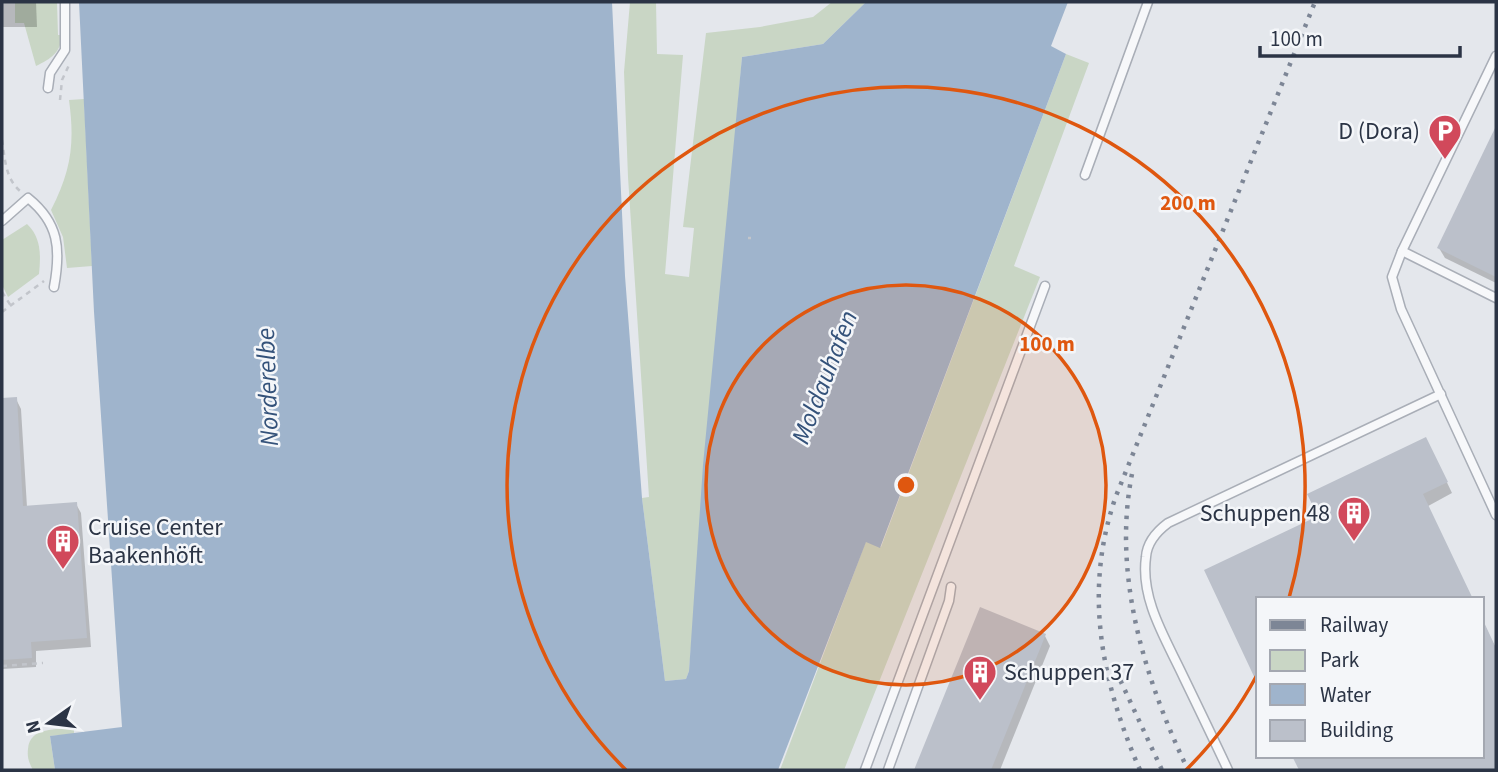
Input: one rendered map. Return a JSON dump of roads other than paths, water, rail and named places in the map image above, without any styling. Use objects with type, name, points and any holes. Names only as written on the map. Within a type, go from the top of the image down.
[{"type":"lane","points":[[48,88],[50,73],[65,50],[65,2]]},
{"type":"lane","points":[[1085,175],[1148,2]]},
{"type":"lane","points":[[1496,56],[1392,277],[1394,291],[1496,515]]},
{"type":"lane","points":[[2,221],[28,198],[42,210],[52,226],[58,262],[54,287]]},
{"type":"lane","points":[[1402,251],[1496,298]]},
{"type":"lane","points":[[865,770],[1045,286]]},
{"type":"lane","points":[[1228,770],[1154,614],[1145,576],[1150,542],[1168,523],[1441,394]]},
{"type":"lane","points":[[888,770],[949,601],[951,587]]},
{"type":"water","points":[[79,2],[612,2],[625,276],[642,498],[665,681],[686,679],[689,671],[703,465],[742,57],[823,44],[866,2],[1068,2],[1051,46],[1066,54],[880,548],[866,542],[778,770],[55,770],[50,736],[122,727],[94,312]]},
{"type":"railway","points":[[1140,770],[1115,703],[1101,635],[1100,566],[1106,531],[1116,496],[1315,2]]},
{"type":"railway","points":[[1132,474],[1126,550],[1136,626],[1158,700],[1188,770]]},
{"type":"railway","points":[[1116,671],[1162,770]]},
{"type":"place","name":"D (Dora)","points":[[1445,161]]},
{"type":"place","name":"Schuppen 48","points":[[1354,543]]},
{"type":"place","name":"Cruise Center Baakenhöft","points":[[63,571]]},
{"type":"place","name":"Schuppen 37","points":[[980,702]]},
{"type":"water label","name":"Moldauhafen","points":[[824,377]]},
{"type":"water label","name":"Norderelbe","points":[[267,387]]}]
